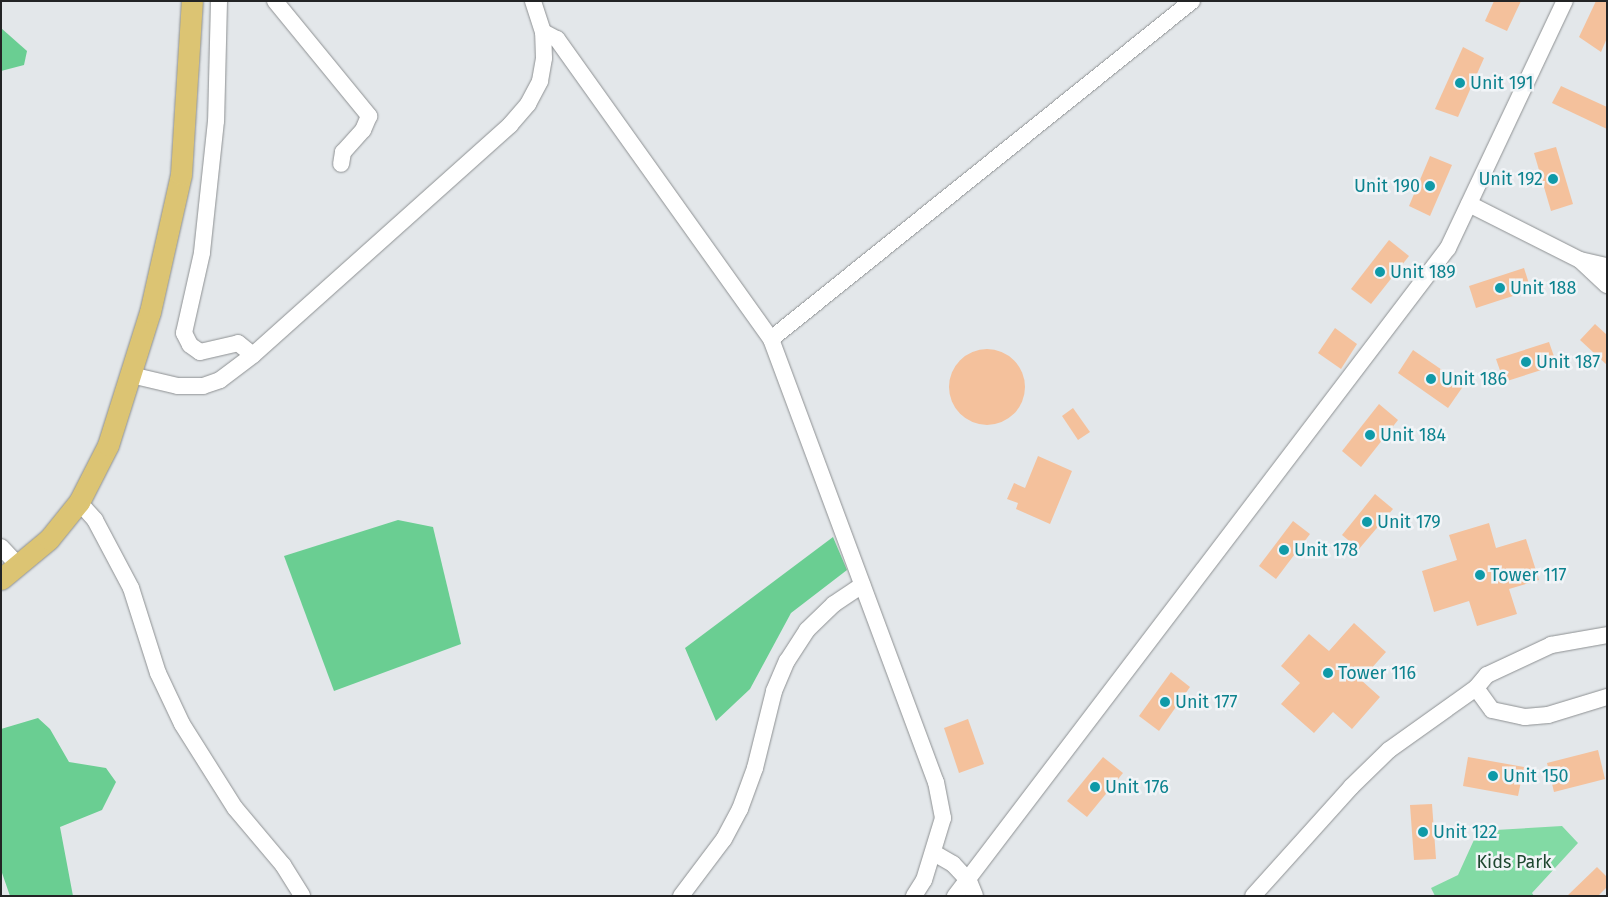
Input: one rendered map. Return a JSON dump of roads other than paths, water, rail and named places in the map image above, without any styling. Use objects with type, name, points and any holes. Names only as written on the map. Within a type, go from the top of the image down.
[{"type":"main road","points":[[6,574],[49,539],[79,502],[108,445],[131,375],[150,312],[181,174],[192,1]]},
{"type":"street","points":[[219,1],[214,140],[202,253],[184,333],[190,345],[200,352],[238,343],[253,355]]},
{"type":"street","points":[[275,1],[369,116],[363,130],[343,152],[341,164]]},
{"type":"street","points":[[131,375],[178,386],[203,386],[220,380],[253,355],[510,125],[528,104],[540,80],[544,58],[544,32],[533,1]]},
{"type":"street","points":[[771,339],[1192,1]]},
{"type":"street","points":[[955,896],[972,888],[1448,248],[1565,1]]},
{"type":"street","points":[[544,32],[557,39],[771,339],[936,782],[943,818],[934,853],[914,896]]},
{"type":"street","points":[[1469,204],[1580,260],[1607,266]]},
{"type":"street","points":[[1580,260],[1607,285]]},
{"type":"street","points":[[79,502],[95,520],[131,588],[158,673],[182,724],[235,808],[283,865],[302,896]]},
{"type":"street","points":[[1,547],[6,574]]},
{"type":"street","points":[[681,896],[724,839],[740,810],[755,768],[774,691],[788,661],[807,630],[862,584]]},
{"type":"street","points":[[1253,896],[1351,787],[1389,750],[1476,688],[1488,676],[1551,645],[1607,635]]},
{"type":"street","points":[[1476,688],[1492,710],[1525,717],[1548,715],[1607,698]]},
{"type":"street","points":[[934,853],[952,864],[972,888]]},
{"type":"place","name":"Unit 191","points":[[1460,83]]},
{"type":"place","name":"Unit 192","points":[[1553,179]]},
{"type":"place","name":"Unit 190","points":[[1430,186]]},
{"type":"place","name":"Unit 189","points":[[1380,272]]},
{"type":"place","name":"Unit 188","points":[[1500,288]]},
{"type":"place","name":"Unit 187","points":[[1526,362]]},
{"type":"place","name":"Unit 186","points":[[1431,379]]},
{"type":"place","name":"Unit 184","points":[[1370,435]]},
{"type":"place","name":"Unit 179","points":[[1367,522]]},
{"type":"place","name":"Unit 178","points":[[1284,550]]},
{"type":"place","name":"Tower 117","points":[[1480,575]]},
{"type":"place","name":"Tower 116","points":[[1328,673]]},
{"type":"place","name":"Unit 177","points":[[1165,702]]},
{"type":"place","name":"Unit 150","points":[[1493,776]]},
{"type":"place","name":"Unit 176","points":[[1095,787]]},
{"type":"place","name":"Unit 122","points":[[1423,832]]},
{"type":"park label","name":"Kids Park","points":[[1514,862]]}]
